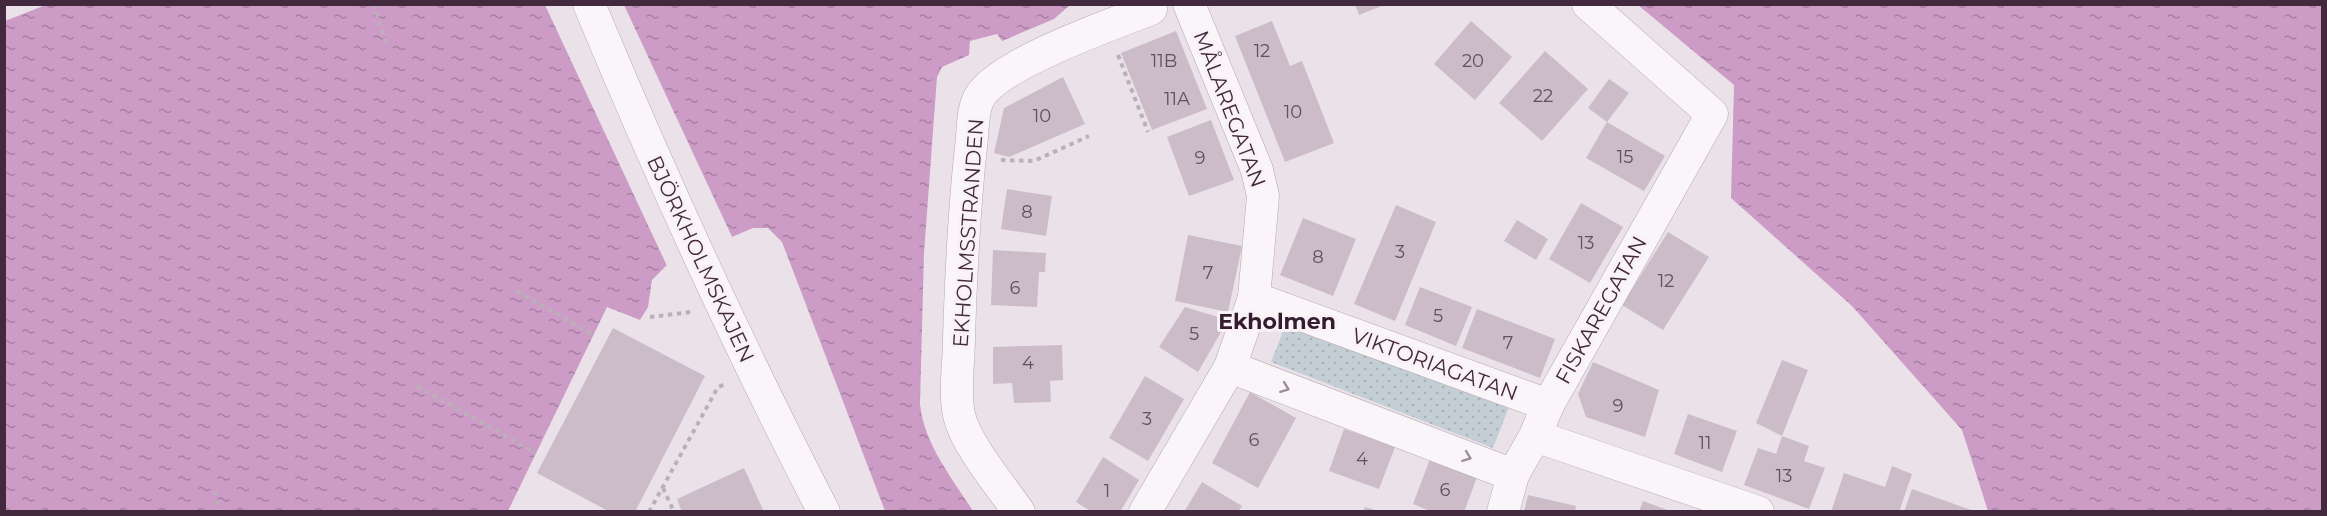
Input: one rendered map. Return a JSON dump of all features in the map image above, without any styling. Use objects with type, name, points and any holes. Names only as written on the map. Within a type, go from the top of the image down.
[{"type":"street","name":"BJÖRKHOLMSKAJEN","points":[[589,4],[645,141],[713,290],[824,511]]},
{"type":"street","name":"MÅLAREGATAN","points":[[1145,512],[1230,367],[1254,298],[1263,196],[1257,170],[1190,4]]},
{"type":"street","name":"FISKAREGATAN","points":[[1503,512],[1513,475],[1535,436],[1548,405],[1712,114],[1588,4]]},
{"type":"street","name":"EKHOLMSSTRANDEN","points":[[1018,512],[972,444],[960,415],[958,391],[962,251],[970,159],[979,98],[994,80],[1062,44],[1151,9]]},
{"type":"street","name":"VIKTORIAGATAN","points":[[1254,298],[1548,405]]},
{"type":"street","points":[[1230,367],[1513,475]]},
{"type":"street","points":[[1535,436],[1758,512]]},
{"type":"path","points":[[374,4],[386,45]]},
{"type":"path","points":[[1107,26],[1148,132]]},
{"type":"path","points":[[970,159],[1034,160],[1089,136]]},
{"type":"path","points":[[517,291],[593,335]]},
{"type":"path","points":[[650,317],[679,314]]},
{"type":"path","points":[[649,512],[718,387],[754,371]]},
{"type":"path","points":[[417,386],[536,453]]},
{"type":"path","points":[[663,488],[674,512]]},
{"type":"path","points":[[214,491],[219,512]]},
{"type":"shaded area","points":[[1287,321],[1509,407],[1493,448],[1271,362]]},
{"type":"water","points":[[48,4],[1070,5],[1054,19],[1002,41],[997,34],[970,41],[969,55],[942,67],[937,77],[924,253],[920,404],[933,447],[973,511],[885,511],[782,242],[768,228],[753,228],[668,264],[652,280],[648,307],[640,320],[607,307],[508,511],[5,512],[5,21]]},
{"type":"water","points":[[1638,5],[2322,5],[2322,511],[1988,511],[1962,430],[1852,306],[1731,198],[1734,85]]},
{"type":"pier","points":[[545,5],[624,5],[733,239],[668,268]]},
{"type":"building","points":[[1355,4],[1384,4],[1384,5],[1359,15]]},
{"type":"building","points":[[1272,21],[1290,66],[1302,61],[1334,143],[1285,162],[1235,36]]},
{"type":"building","points":[[1471,21],[1512,57],[1475,100],[1434,64]]},
{"type":"building","points":[[1176,31],[1207,109],[1152,130],[1121,53]]},
{"type":"building","points":[[1545,51],[1588,89],[1542,141],[1499,103]]},
{"type":"building","points":[[1063,77],[1085,124],[1009,157],[994,153],[1004,108]]},
{"type":"building","points":[[1609,79],[1629,93],[1607,122],[1588,108]]},
{"type":"building","points":[[1211,120],[1234,180],[1189,196],[1167,137]]},
{"type":"building","points":[[1607,122],[1665,156],[1644,191],[1586,158]]},
{"type":"building","points":[[1007,189],[1052,196],[1046,236],[1001,229]]},
{"type":"building","points":[[1581,203],[1623,227],[1590,283],[1549,259]]},
{"type":"building","points":[[1396,205],[1436,222],[1395,321],[1354,304]]},
{"type":"building","points":[[1303,218],[1356,239],[1333,296],[1280,275]]},
{"type":"building","points":[[1517,220],[1548,239],[1536,260],[1504,241]]},
{"type":"building","points":[[1668,232],[1709,257],[1663,330],[1622,305]]},
{"type":"building","points":[[1188,235],[1242,246],[1228,312],[1175,301]]},
{"type":"building","points":[[993,250],[1046,253],[1045,272],[1039,272],[1037,307],[991,305]]},
{"type":"building","points":[[1420,287],[1472,307],[1456,346],[1405,325]]},
{"type":"building","points":[[1185,307],[1228,320],[1198,372],[1159,347]]},
{"type":"building","points":[[1477,309],[1555,339],[1540,378],[1462,348]]},
{"type":"building","points":[[613,328],[705,376],[635,512],[610,512],[537,473]]},
{"type":"building","points":[[1062,345],[1063,380],[1050,381],[1051,402],[1014,403],[1012,383],[993,384],[993,347]]},
{"type":"building","points":[[1782,360],[1808,370],[1782,436],[1756,423]]},
{"type":"building","points":[[1593,362],[1659,390],[1645,437],[1586,417],[1578,394]]},
{"type":"building","points":[[1145,376],[1184,399],[1148,461],[1109,438]]},
{"type":"building","points":[[1250,392],[1296,418],[1258,488],[1212,463]]},
{"type":"building","points":[[1688,414],[1737,431],[1722,472],[1674,454]]},
{"type":"building","points":[[1344,429],[1395,447],[1379,489],[1329,471]]},
{"type":"building","points":[[1782,436],[1809,446],[1804,461],[1825,468],[1809,509],[1744,485],[1758,448],[1776,454]]},
{"type":"building","points":[[1103,457],[1139,480],[1120,512],[1092,512],[1076,502]]},
{"type":"building","points":[[1430,459],[1477,477],[1464,512],[1433,512],[1413,504]]},
{"type":"building","points":[[1892,466],[1912,474],[1899,512],[1831,512],[1844,473],[1885,487]]},
{"type":"building","points":[[744,468],[764,512],[682,512],[677,499]]},
{"type":"building","points":[[1202,482],[1242,506],[1238,512],[1184,512]]},
{"type":"building","points":[[1912,489],[1974,511],[1974,512],[1904,512]]},
{"type":"building","points":[[1528,495],[1576,506],[1575,512],[1524,512]]},
{"type":"building","points":[[1643,501],[1670,511],[1670,512],[1639,512]]},
{"type":"building","points":[[1365,507],[1378,511],[1378,512],[1363,512]]},
{"type":"district","name":"Ekholmen","points":[[1277,321]]}]
